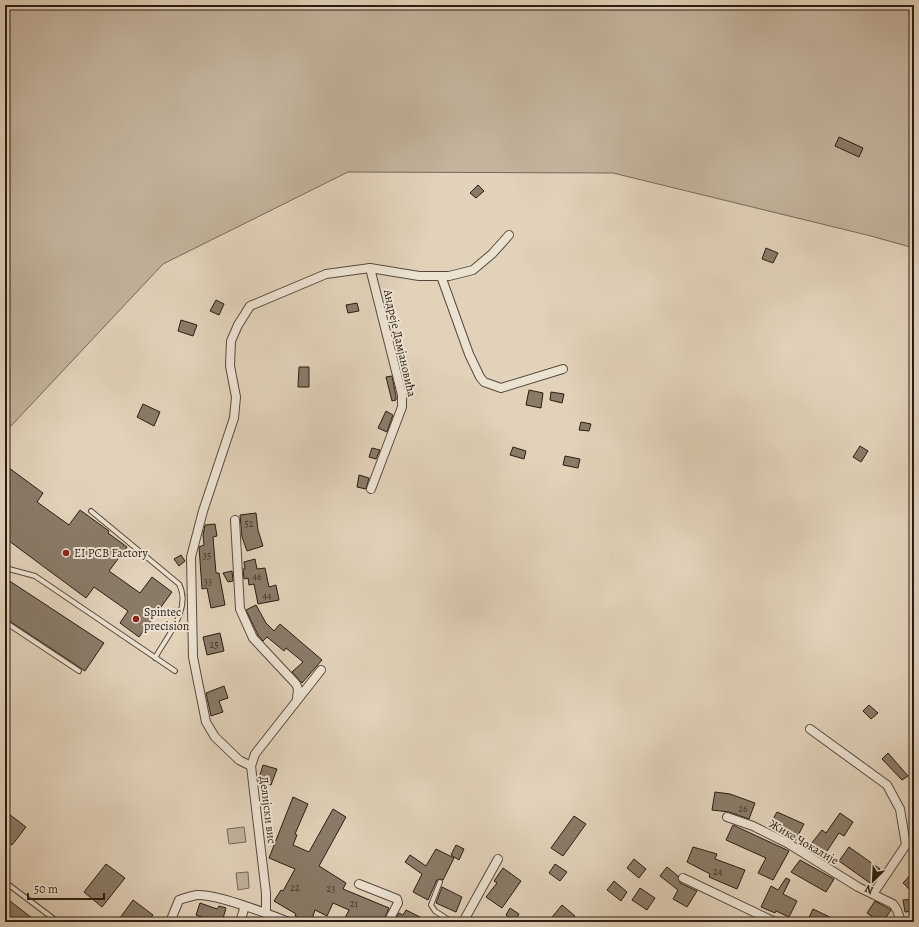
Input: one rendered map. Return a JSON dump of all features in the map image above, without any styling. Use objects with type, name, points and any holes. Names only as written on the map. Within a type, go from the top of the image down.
[{"type":"street","points":[[251,766],[239,760],[215,737],[206,722],[193,657],[191,557],[203,511],[234,418],[236,397],[230,366],[231,342],[238,325],[250,306],[326,274],[370,268],[419,276],[449,276],[473,270],[492,254],[509,235]]},
{"type":"street","name":"Андреје Дамјановића","points":[[370,268],[402,395],[402,407],[371,489]]},
{"type":"street","points":[[441,276],[469,354],[484,382],[501,388],[563,370]]},
{"type":"street","points":[[234,520],[240,609],[253,638],[296,684],[298,689],[297,700]]},
{"type":"street","name":"Делијски вис","points":[[266,913],[264,878],[251,766],[255,754],[321,670]]},
{"type":"street","points":[[810,729],[887,784],[900,809],[906,845],[873,894]]},
{"type":"street","name":"Жике Чокалије","points":[[727,817],[753,826],[789,844],[858,887],[893,904],[897,910],[901,922]]},
{"type":"street","points":[[464,922],[498,859]]},
{"type":"street","points":[[683,878],[775,922]]},
{"type":"street","points":[[359,884],[397,899],[398,903],[388,922]]},
{"type":"street","points":[[170,922],[180,900],[197,895],[208,896],[245,906],[289,922]]},
{"type":"street","points":[[240,922],[245,906]]},
{"type":"lane","points":[[91,511],[179,584],[182,589],[182,612],[155,658]]},
{"type":"lane","points":[[5,568],[35,576],[175,671]]},
{"type":"lane","points":[[5,622],[79,671]]},
{"type":"lane","points":[[5,882],[58,922]]},
{"type":"lane","points":[[440,882],[431,905],[435,911],[452,922]]},
{"type":"shaded area","points":[[5,5],[914,5],[914,248],[871,236],[613,173],[348,172],[163,264],[11,426],[5,423]]},
{"type":"shaded area","points":[[244,827],[246,842],[229,844],[227,829]]},
{"type":"shaded area","points":[[248,872],[249,888],[238,890],[236,873]]},
{"type":"building","points":[[839,137],[863,148],[859,157],[835,146]]},
{"type":"building","points":[[478,185],[484,191],[476,198],[470,193]]},
{"type":"building","points":[[766,248],[778,253],[773,263],[762,259]]},
{"type":"building","points":[[216,300],[224,304],[219,315],[210,311]]},
{"type":"building","points":[[357,303],[359,311],[348,313],[346,305]]},
{"type":"building","points":[[181,320],[197,325],[193,336],[178,331]]},
{"type":"building","points":[[299,367],[309,367],[309,387],[298,387]]},
{"type":"building","points":[[392,376],[396,400],[392,401],[386,377]]},
{"type":"building","points":[[529,390],[543,393],[541,408],[526,405]]},
{"type":"building","points":[[551,392],[564,394],[562,403],[550,400]]},
{"type":"building","points":[[143,404],[160,412],[154,426],[137,417]]},
{"type":"building","points":[[386,411],[393,415],[387,432],[378,428]]},
{"type":"building","points":[[581,422],[591,424],[589,431],[579,430]]},
{"type":"building","points":[[860,446],[868,451],[861,462],[853,457]]},
{"type":"building","points":[[513,447],[526,451],[524,459],[510,455]]},
{"type":"building","points":[[372,448],[380,450],[376,459],[369,457]]},
{"type":"building","points":[[565,456],[580,459],[578,468],[563,465]]},
{"type":"building","name":"EI PCB Factory","points":[[5,465],[43,493],[37,502],[69,525],[80,510],[109,531],[108,533],[127,547],[109,571],[140,593],[152,577],[172,592],[139,637],[120,623],[128,611],[94,587],[86,598],[5,538],[5,527],[9,522],[5,520]]},
{"type":"building","points":[[359,475],[369,478],[366,489],[357,487]]},
{"type":"building","points":[[256,513],[258,530],[263,546],[247,551],[242,537],[240,515]]},
{"type":"building","points":[[215,524],[217,536],[213,537],[216,573],[219,573],[225,605],[211,608],[207,588],[202,589],[199,547],[204,545],[203,535],[205,525]]},
{"type":"building","points":[[181,555],[185,561],[179,566],[174,559]]},
{"type":"building","points":[[255,559],[257,569],[265,568],[269,587],[276,585],[279,600],[258,604],[254,584],[249,585],[248,578],[244,579],[243,569],[245,569],[244,562]]},
{"type":"building","points":[[232,571],[233,581],[228,582],[223,573]]},
{"type":"building","points":[[5,578],[104,643],[85,671],[5,618]]},
{"type":"building","points":[[256,605],[266,623],[274,631],[280,624],[322,660],[302,683],[292,672],[303,662],[286,648],[284,651],[267,637],[263,641],[258,635],[246,610]]},
{"type":"building","points":[[220,633],[224,651],[207,655],[203,637]]},
{"type":"building","points":[[224,686],[228,698],[219,701],[223,712],[211,716],[206,693]]},
{"type":"building","points":[[869,705],[878,713],[871,719],[863,711]]},
{"type":"building","points":[[888,753],[908,776],[902,780],[882,759]]},
{"type":"building","points":[[263,765],[277,769],[271,785],[258,781]]},
{"type":"building","points":[[715,792],[730,794],[755,803],[749,819],[729,812],[712,810]]},
{"type":"building","points":[[293,797],[308,804],[295,834],[297,835],[293,845],[309,852],[333,809],[346,817],[319,866],[346,883],[343,889],[389,908],[383,922],[353,922],[345,918],[349,910],[333,903],[327,916],[315,910],[311,922],[295,916],[296,914],[274,901],[281,890],[283,891],[295,869],[269,858]]},
{"type":"building","points":[[5,811],[26,827],[12,845],[5,840]]},
{"type":"building","points":[[777,812],[804,824],[795,841],[768,828]]},
{"type":"building","points":[[840,813],[853,822],[844,836],[839,833],[825,854],[811,844],[822,830],[826,833]]},
{"type":"building","points":[[574,816],[586,824],[563,856],[551,848]]},
{"type":"building","points":[[733,825],[789,851],[773,880],[758,873],[766,858],[726,840]]},
{"type":"building","points":[[456,845],[464,849],[459,860],[451,855]]},
{"type":"building","points":[[693,847],[717,854],[715,859],[745,870],[737,889],[709,877],[710,874],[687,862]]},
{"type":"building","points":[[849,847],[880,869],[870,883],[839,861]]},
{"type":"building","points":[[436,849],[454,858],[443,880],[437,880],[428,900],[413,892],[422,874],[405,862],[410,855],[426,866]]},
{"type":"building","points":[[634,859],[646,869],[639,878],[627,868]]},
{"type":"building","points":[[800,860],[834,879],[826,892],[791,872]]},
{"type":"building","points":[[106,864],[125,878],[102,907],[84,892]]},
{"type":"building","points":[[555,864],[567,872],[560,881],[549,873]]},
{"type":"building","points":[[667,867],[678,876],[680,883],[697,891],[687,907],[673,899],[678,890],[660,876]]},
{"type":"building","points":[[503,868],[521,881],[502,908],[486,897],[497,883],[494,881]]},
{"type":"building","points":[[914,871],[914,894],[903,883]]},
{"type":"building","points":[[786,878],[790,880],[783,894],[797,901],[789,917],[776,911],[775,913],[761,907],[771,886],[778,890]]},
{"type":"building","points":[[614,881],[627,892],[621,901],[607,890]]},
{"type":"building","points":[[442,887],[462,897],[456,912],[436,903]]},
{"type":"building","points":[[640,888],[655,898],[647,910],[632,900]]},
{"type":"building","points":[[5,897],[37,922],[5,922]]},
{"type":"building","points":[[914,899],[914,911],[905,912],[903,900]]},
{"type":"building","points":[[133,900],[153,915],[148,922],[117,922]]},
{"type":"building","points":[[875,901],[891,910],[883,922],[880,922],[867,913]]},
{"type":"building","points":[[200,903],[217,909],[219,906],[226,908],[222,922],[215,922],[196,915]]},
{"type":"building","points":[[562,905],[575,916],[570,922],[548,922]]},
{"type":"building","points":[[510,908],[519,914],[515,921],[506,915]]},
{"type":"building","points":[[813,909],[840,922],[807,922]]},
{"type":"building","points":[[406,910],[430,922],[394,922],[399,913],[403,915]]},
{"type":"place","name":"EI PCB Factory","points":[[66,553]]},
{"type":"place","name":"Spintec precision","points":[[136,619]]}]
